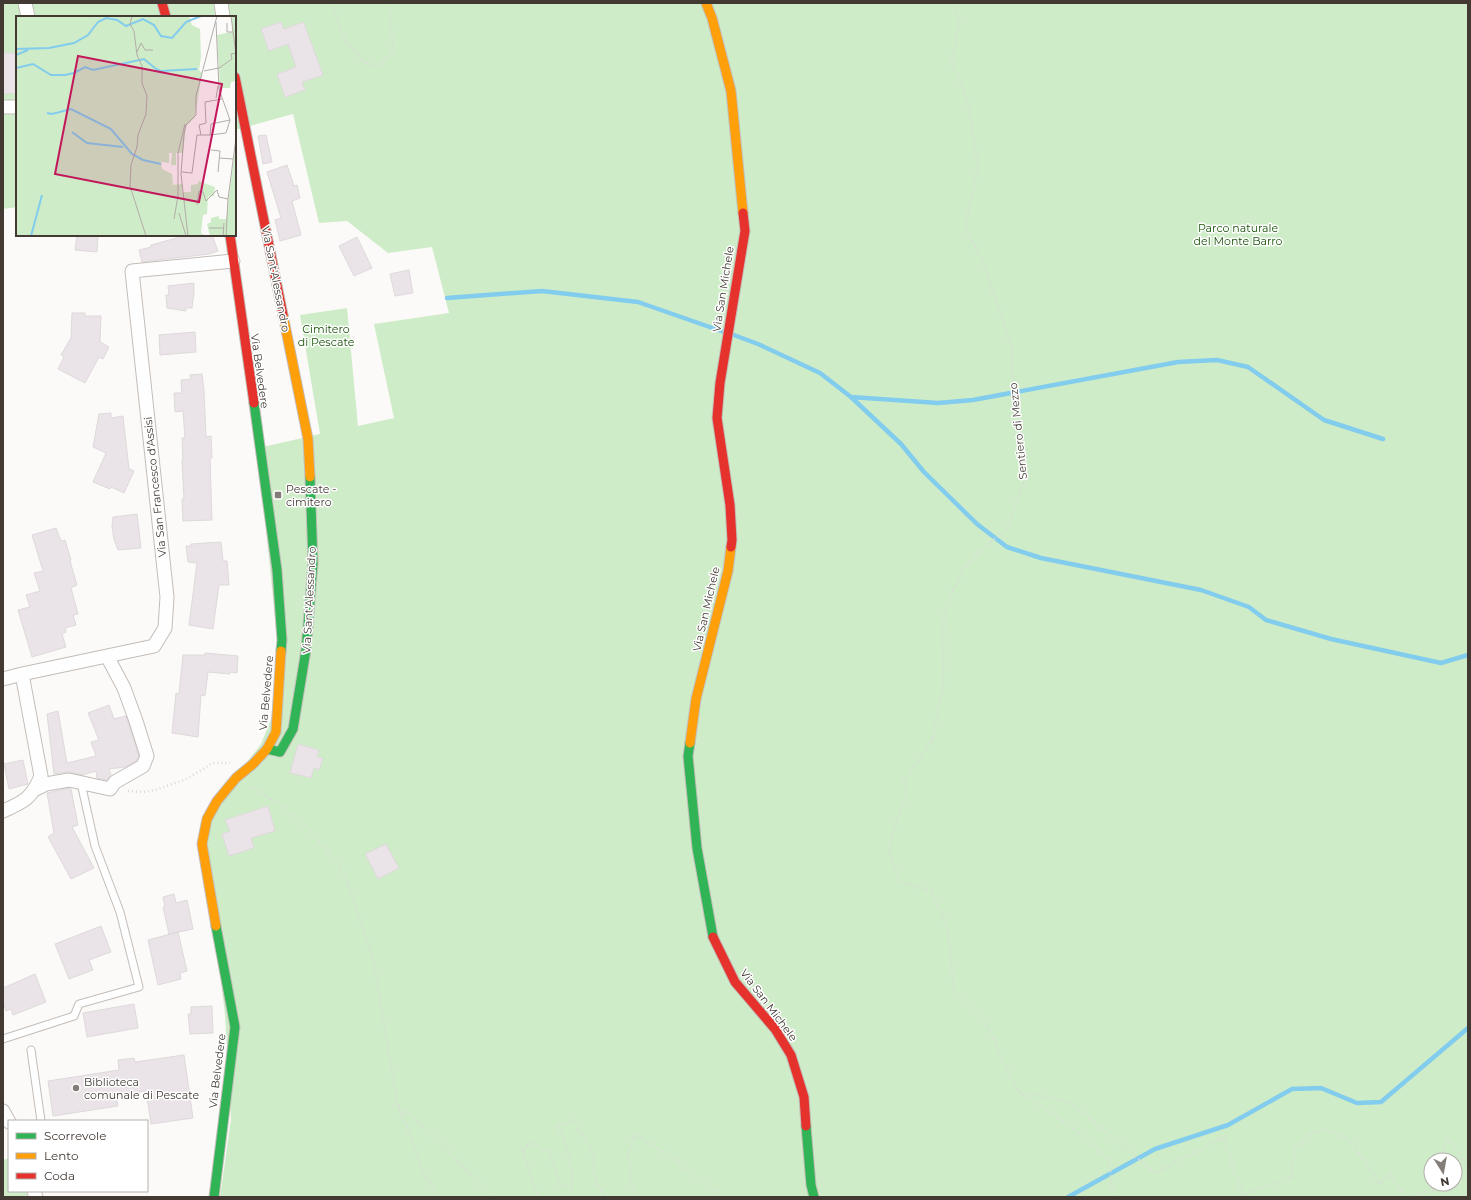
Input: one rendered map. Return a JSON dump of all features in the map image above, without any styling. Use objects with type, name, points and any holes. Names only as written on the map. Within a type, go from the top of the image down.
[{"type":"street","points":[[25,3],[28,16]]},
{"type":"street","points":[[162,3],[166,16]]},
{"type":"street","points":[[222,3],[223,16]]},
{"type":"street","name":"Via San Michele","points":[[706,3],[712,18],[731,91],[745,231],[720,383],[717,418],[730,505],[732,540],[728,571],[696,699],[688,756],[697,848],[712,935],[735,982],[775,1029],[791,1055],[804,1097],[811,1185],[814,1197]]},
{"type":"street","name":"Via Sant'Alessandro","points":[[236,82],[308,439],[313,563],[306,650],[293,729],[280,752],[267,749]]},
{"type":"street","points":[[3,107],[16,107]]},
{"type":"street","name":"Via Belvedere","points":[[214,1197],[235,1028],[202,844],[207,819],[216,801],[236,778],[253,764],[267,749],[276,732],[282,640],[277,570],[230,236]]},
{"type":"street","name":"Via San Francesco d'Assisi","points":[[3,679],[154,646],[165,628],[167,597],[132,271],[233,261]]},
{"type":"street","points":[[3,812],[22,803],[36,789],[46,784],[69,780],[110,789],[114,782],[143,766],[147,756],[136,721],[124,688],[107,656]]},
{"type":"street","points":[[22,674],[41,776],[36,789]]},
{"type":"street","points":[[3,1111],[8,1120]]},
{"type":"lane","points":[[3,1039],[74,1016],[79,1004],[139,987],[120,912],[95,846],[81,783]]},
{"type":"lane","points":[[31,1050],[41,1120]]},
{"type":"path","points":[[331,3],[347,44],[364,62],[379,66],[394,51],[389,3]]},
{"type":"path","name":"Sentiero di Mezzo","points":[[950,3],[960,20],[950,62],[967,98],[978,167],[965,228],[982,260],[1012,349],[1012,371],[1025,481],[1014,506],[1007,528],[963,569],[944,611],[944,686],[932,740],[904,780],[907,796],[897,818],[889,851],[899,881],[932,891],[948,929],[954,993],[987,1024],[1018,1092]]},
{"type":"path","points":[[110,789],[142,792],[155,790],[184,780],[202,770],[212,762],[230,762],[234,759]]},
{"type":"path","points":[[236,778],[283,806],[316,836],[345,874],[373,958],[398,1106],[427,1180],[438,1197]]},
{"type":"path","points":[[1018,1092],[1070,1102],[1155,1173],[1223,1137],[1243,1195],[1292,1178],[1294,1151],[1309,1134],[1329,1130],[1351,1142],[1380,1184],[1390,1174],[1405,1197],[1428,1192]]},
{"type":"path","points":[[1018,1092],[1052,1113],[1078,1132],[1109,1161],[1113,1197]]},
{"type":"path","points":[[398,1106],[448,1150],[492,1197]]},
{"type":"path","points":[[535,1197],[537,1194],[523,1151],[530,1142],[550,1153],[560,1186],[571,1188],[572,1161],[558,1126],[574,1119],[592,1153],[596,1184],[606,1197]]},
{"type":"path","points":[[638,1197],[630,1186],[628,1151],[636,1134],[674,1159],[715,1192],[718,1197]]},
{"type":"path","points":[[1442,1152],[1448,1139],[1457,1152]]},
{"type":"green space","points":[[3,3],[1468,3],[1468,1197],[220,1197],[231,1119],[225,1015],[202,821],[261,744],[271,719],[280,669],[258,448],[320,434],[300,315],[347,308],[358,426],[394,418],[374,324],[449,313],[432,247],[388,253],[347,221],[319,223],[293,114],[236,130],[236,16],[16,16],[16,207],[3,209]]},
{"type":"green space","points":[[8,1158],[8,1192],[26,1192],[28,1197],[3,1197],[3,1160]]},
{"type":"building","points":[[281,22],[284,29],[303,22],[304,23],[323,75],[302,82],[305,90],[285,97],[277,74],[296,67],[288,44],[269,51],[261,29]]},
{"type":"building","points":[[3,53],[16,53],[16,93],[3,94]]},
{"type":"building","points":[[266,135],[272,162],[263,164],[258,136]]},
{"type":"building","points":[[287,165],[294,186],[297,185],[300,198],[292,201],[301,235],[280,241],[275,220],[281,218],[267,172]]},
{"type":"building","points":[[77,236],[98,236],[97,252],[75,250]]},
{"type":"building","points":[[176,236],[212,236],[218,251],[209,254],[142,262],[139,250],[177,238]]},
{"type":"building","points":[[357,237],[372,268],[354,276],[339,246]]},
{"type":"building","points":[[409,270],[413,293],[395,296],[390,274]]},
{"type":"building","points":[[194,283],[192,308],[186,308],[186,311],[167,308],[166,295],[169,295],[168,286]]},
{"type":"building","points":[[72,313],[85,313],[85,316],[101,316],[100,342],[109,347],[103,359],[99,357],[85,383],[58,369],[64,357],[61,355],[71,338]]},
{"type":"building","points":[[195,332],[196,352],[160,355],[159,335]]},
{"type":"building","points":[[202,374],[206,437],[211,436],[212,458],[210,458],[212,520],[183,521],[182,499],[184,499],[182,438],[185,438],[183,411],[175,412],[174,393],[182,393],[181,380],[191,379],[190,375]]},
{"type":"building","points":[[111,413],[111,418],[123,416],[129,469],[134,471],[124,493],[111,487],[110,489],[93,482],[106,453],[93,447],[99,414]]},
{"type":"building","points":[[137,514],[141,548],[118,550],[112,527],[113,517]]},
{"type":"building","points":[[56,528],[61,541],[65,540],[77,585],[71,588],[78,614],[73,615],[76,625],[65,628],[66,632],[62,634],[66,647],[32,657],[18,610],[30,607],[26,595],[40,591],[34,573],[43,571],[32,535]]},
{"type":"building","points":[[221,542],[223,561],[227,561],[229,585],[219,585],[213,629],[189,625],[197,563],[188,562],[186,546],[191,546],[191,544]]},
{"type":"building","points":[[205,653],[238,656],[237,673],[230,672],[230,674],[208,672],[205,696],[201,695],[198,737],[172,733],[176,693],[179,694],[183,655],[205,655]]},
{"type":"building","points":[[109,705],[114,719],[126,716],[139,756],[137,760],[125,767],[109,769],[111,775],[107,780],[97,778],[96,771],[82,775],[68,772],[54,774],[47,714],[58,711],[67,763],[96,756],[91,742],[99,740],[88,713]]},
{"type":"building","points":[[298,744],[319,750],[317,757],[323,758],[319,770],[314,768],[311,778],[290,773]]},
{"type":"building","points":[[23,760],[28,784],[9,789],[4,764]]},
{"type":"building","points":[[69,788],[71,789],[78,825],[72,827],[94,868],[71,879],[48,837],[54,833],[47,793]]},
{"type":"building","points":[[268,806],[275,831],[251,838],[254,848],[229,856],[222,834],[230,831],[225,820]]},
{"type":"building","points":[[386,844],[399,868],[378,879],[365,854]]},
{"type":"building","points":[[174,894],[176,903],[187,900],[193,929],[169,934],[163,907],[165,907],[163,897]]},
{"type":"building","points":[[101,926],[111,952],[89,960],[93,970],[69,979],[55,944]]},
{"type":"building","points":[[178,932],[187,971],[180,973],[181,979],[158,985],[148,940]]},
{"type":"building","points":[[35,974],[46,1002],[13,1015],[11,1009],[6,1011],[3,1002],[3,988]]},
{"type":"building","points":[[134,1004],[138,1028],[87,1037],[83,1013]]},
{"type":"building","points":[[212,1006],[213,1033],[190,1034],[188,1014],[191,1014],[191,1007]]},
{"type":"building","points":[[184,1055],[193,1118],[151,1124],[146,1091],[116,1096],[118,1106],[53,1116],[48,1081],[119,1070],[118,1060],[134,1058],[135,1062]]},
{"type":"waterway","points":[[447,298],[542,291],[638,302],[724,332]]},
{"type":"waterway","points":[[731,334],[758,344],[820,373],[851,397],[901,444],[924,472],[977,524],[1007,547],[1041,558],[1201,590],[1249,607],[1266,620],[1331,639],[1441,663],[1468,655]]},
{"type":"waterway","points":[[851,397],[938,403],[973,400],[1178,362],[1217,360],[1248,367],[1324,420],[1383,439]]},
{"type":"waterway","points":[[1068,1197],[1155,1149],[1228,1125],[1292,1089],[1321,1088],[1357,1103],[1381,1102],[1468,1028]]},
{"type":"traffic: fast","points":[[254,403],[277,570],[282,640],[281,651]]},
{"type":"traffic: fast","points":[[267,749],[280,752],[293,729],[306,650],[313,563],[310,477]]},
{"type":"traffic: fast","points":[[690,743],[688,756],[697,848],[713,937]]},
{"type":"traffic: fast","points":[[214,1197],[235,1027],[216,926]]},
{"type":"traffic: fast","points":[[806,1126],[811,1185],[814,1197]]},
{"type":"traffic: slow","points":[[706,3],[712,18],[731,91],[743,213]]},
{"type":"traffic: slow","points":[[283,315],[308,439],[310,477]]},
{"type":"traffic: slow","points":[[690,743],[696,699],[728,571],[731,547]]},
{"type":"traffic: slow","points":[[216,926],[202,844],[207,819],[217,801],[236,778],[253,764],[267,749],[276,732],[281,651]]},
{"type":"traffic: jam","points":[[162,3],[166,16]]},
{"type":"traffic: jam","points":[[236,82],[283,315]]},
{"type":"traffic: jam","points":[[731,547],[730,505],[717,418],[720,383],[745,231],[743,213]]},
{"type":"traffic: jam","points":[[230,236],[254,403]]},
{"type":"traffic: jam","points":[[713,937],[735,982],[775,1029],[791,1055],[804,1097],[806,1126]]},
{"type":"place","name":"Pescate - cimitero","points":[[278,495]]},
{"type":"place","name":"Biblioteca comunale di Pescate","points":[[76,1088]]},
{"type":"park label","name":"Parco naturale del Monte Barro","points":[[1238,234]]},
{"type":"park label","name":"Cimitero di Pescate","points":[[326,335]]}]
